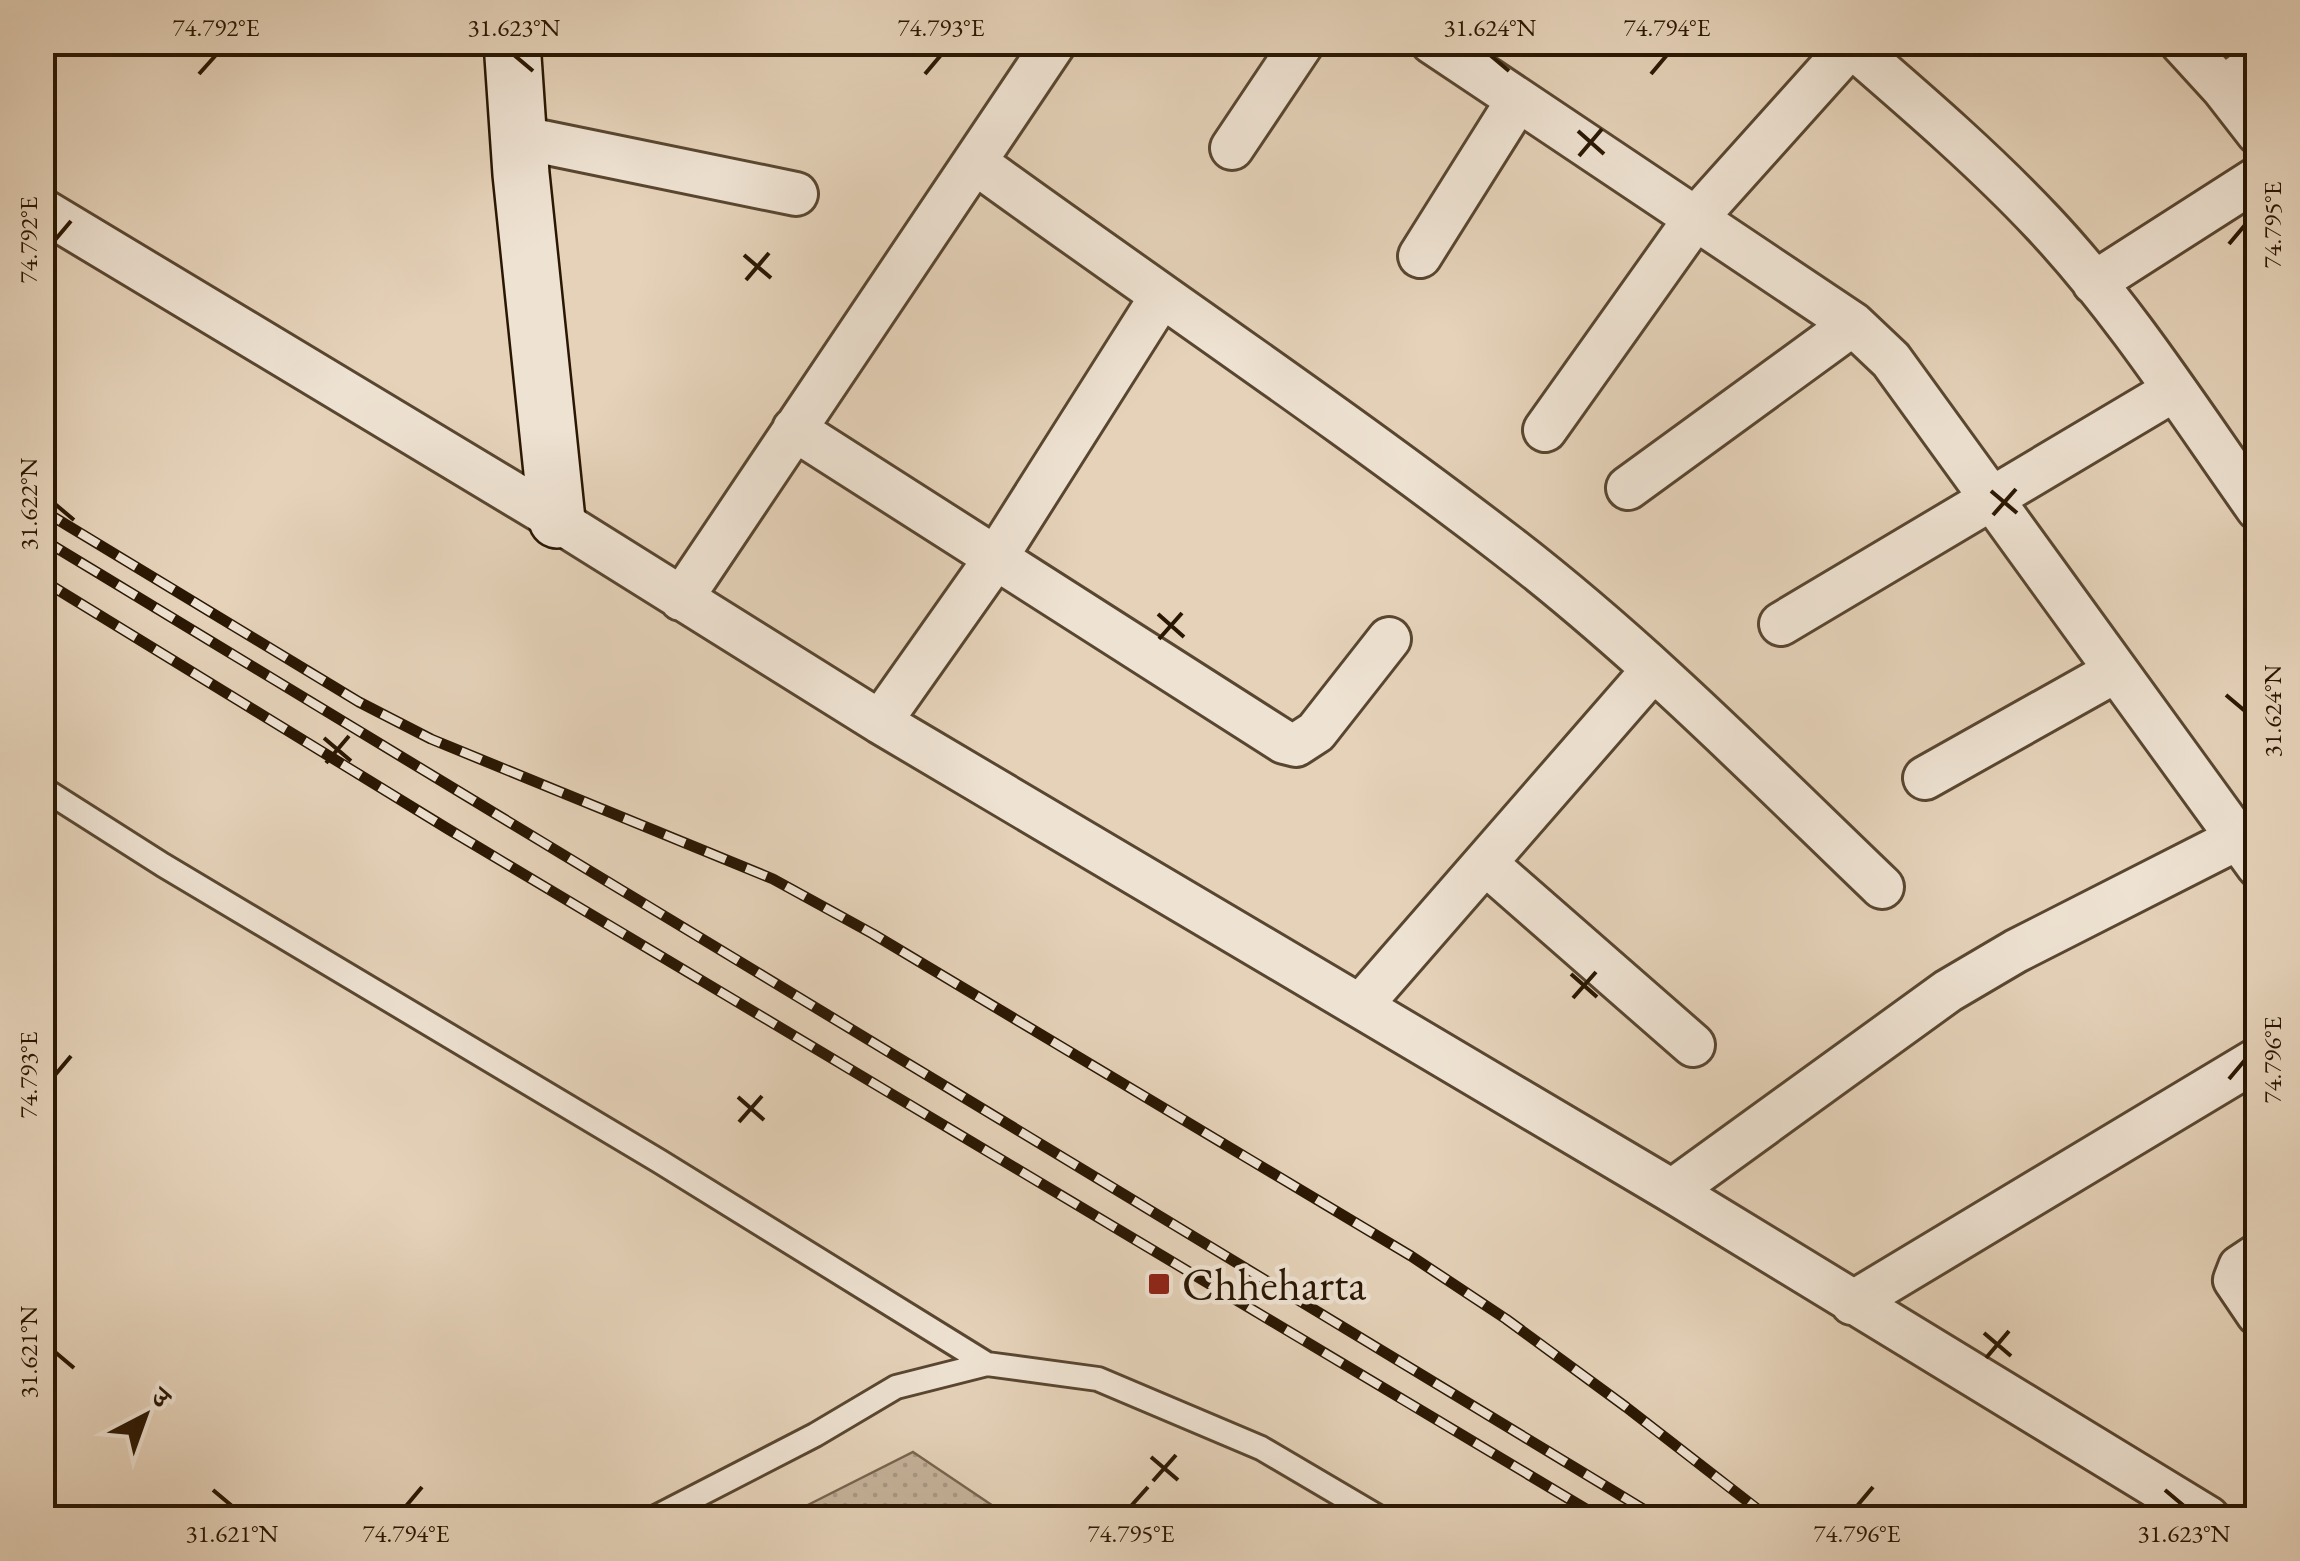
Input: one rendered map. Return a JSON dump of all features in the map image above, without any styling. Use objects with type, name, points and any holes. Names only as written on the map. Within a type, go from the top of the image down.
[{"type":"street","points":[[512,42],[557,520]]},
{"type":"street","points":[[681,599],[1055,42]]},
{"type":"street","points":[[1232,148],[1303,42]]},
{"type":"street","points":[[1432,42],[1853,324],[1891,360],[2114,672],[2251,844],[2016,951],[1948,991],[1672,1191]]},
{"type":"street","points":[[2181,42],[2258,134]]},
{"type":"street","points":[[1545,430],[1695,219],[1851,44],[2044,224],[2094,283],[2258,510]]},
{"type":"street","points":[[2223,88],[2258,62]]},
{"type":"street","points":[[1420,256],[1518,100]]},
{"type":"street","points":[[518,136],[796,194]]},
{"type":"street","points":[[976,163],[1508,547],[1653,670],[1882,887]]},
{"type":"street","points":[[2094,283],[2258,178]]},
{"type":"street","points":[[42,210],[557,520],[880,722],[1672,1191],[2208,1518]]},
{"type":"street","points":[[880,722],[995,559],[1160,297]]},
{"type":"street","points":[[1628,488],[1853,324]]},
{"type":"street","points":[[1782,624],[2174,390]]},
{"type":"street","points":[[794,429],[1284,742],[1296,745],[1316,732],[1389,639]]},
{"type":"street","points":[[1360,1005],[1653,670]]},
{"type":"street","points":[[1924,778],[2114,672]]},
{"type":"street","points":[[1485,864],[1693,1045]]},
{"type":"street","points":[[1852,1303],[2258,1060]]},
{"type":"street","points":[[2258,1255],[2240,1267],[2235,1280],[2258,1314]]},
{"type":"lane","points":[[42,788],[986,1364]]},
{"type":"lane","points":[[654,1518],[816,1434],[896,1387],[986,1364],[1098,1379],[1260,1448],[1380,1518]]},
{"type":"shaded area","points":[[913,1452],[1011,1518],[782,1518]]},
{"type":"railway","points":[[42,510],[359,702],[431,739],[773,879],[873,934],[1411,1256],[1506,1319],[1769,1518]]},
{"type":"railway","points":[[42,539],[1658,1518]]},
{"type":"railway","points":[[42,580],[448,829],[1601,1518]]},
{"type":"place","name":"Chheharta","points":[[1159,1284]]}]
